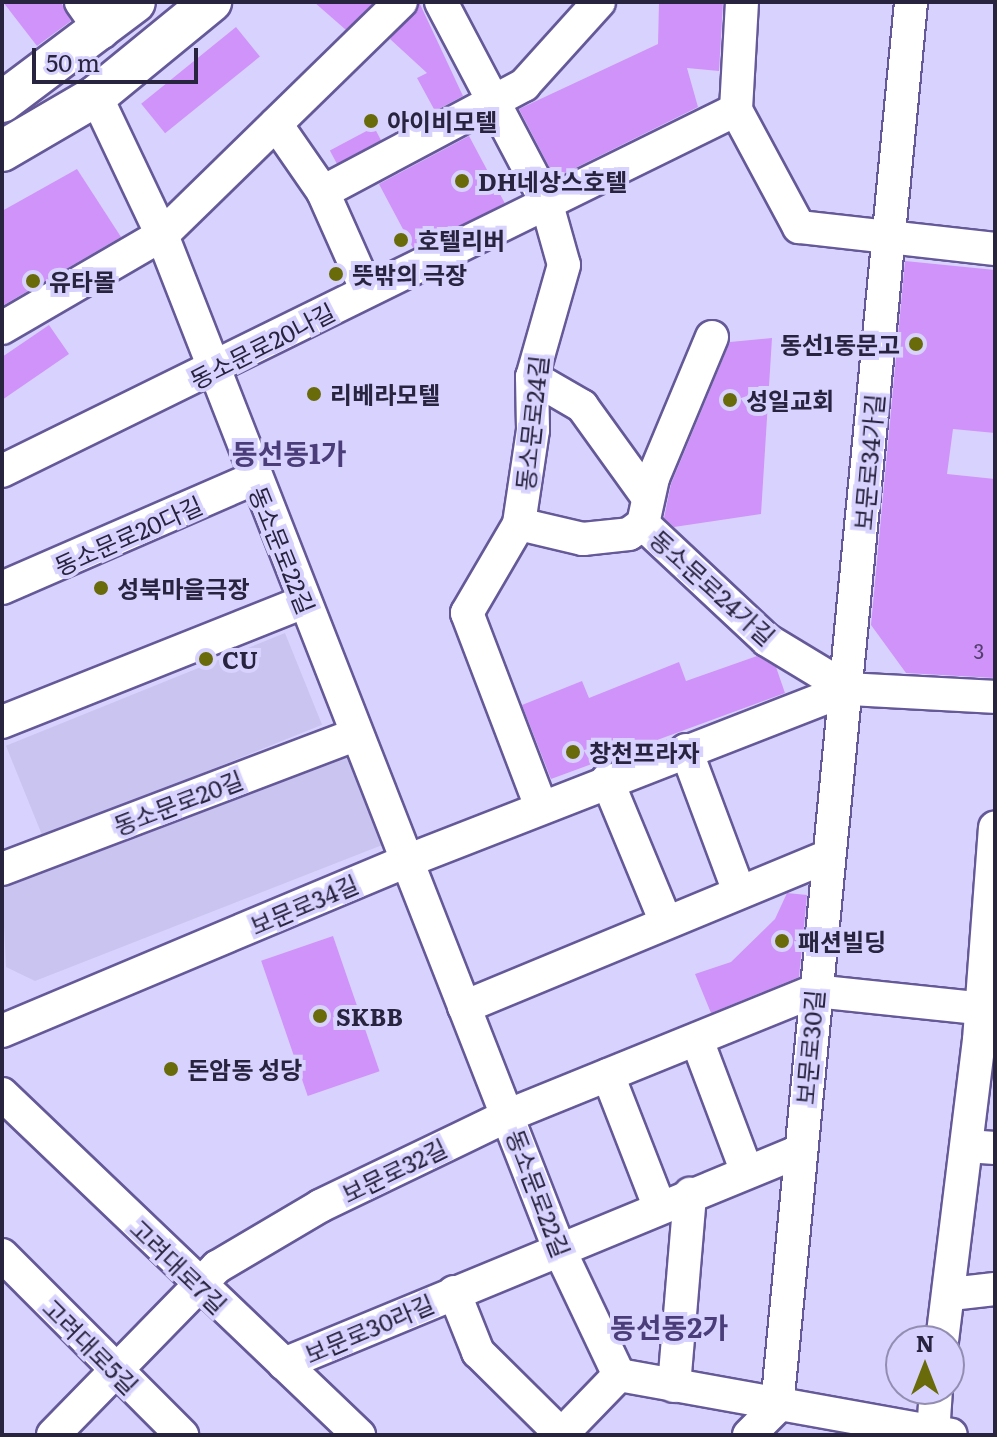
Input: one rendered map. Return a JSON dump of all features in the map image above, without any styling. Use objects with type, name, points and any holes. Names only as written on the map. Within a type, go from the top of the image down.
[{"type":"main road","points":[[2,102],[92,17],[135,2]]},
{"type":"main road","points":[[2,151],[96,96],[211,2]]},
{"type":"street","points":[[2,328],[162,235],[401,2]]},
{"type":"street","name":"동소문로24길","points":[[441,2],[546,201],[564,265],[532,377],[533,430],[519,524],[467,613],[541,807]]},
{"type":"street","points":[[323,192],[524,85],[599,2]]},
{"type":"street","points":[[742,2],[736,110],[799,227],[995,249]]},
{"type":"street","name":"보문로34가길","points":[[848,689],[911,2]]},
{"type":"street","name":"동소문로22길","points":[[96,96],[162,235],[253,479],[509,1115],[560,1251],[619,1375]]},
{"type":"street","name":"동소문로20나길","points":[[2,471],[214,371],[546,201],[736,110]]},
{"type":"street","points":[[276,124],[323,192],[367,291]]},
{"type":"street","name":"동소문로24가길","points":[[645,510],[712,337]]},
{"type":"street","name":"동소문로24가길","points":[[532,377],[582,406],[645,510],[767,640],[848,689]]},
{"type":"street","name":"동소문로20다길","points":[[2,588],[253,479]]},
{"type":"street","name":"동소문로24길","points":[[519,524],[583,539],[629,534],[645,510]]},
{"type":"street","points":[[2,722],[304,602]]},
{"type":"street","name":"보문로34길","points":[[2,1031],[607,780],[848,689],[995,697]]},
{"type":"street","name":"보문로30길","points":[[777,1407],[828,856],[848,689]]},
{"type":"street","name":"동소문로20길","points":[[2,869],[354,735]]},
{"type":"street","points":[[686,750],[738,889]]},
{"type":"street","points":[[607,780],[665,920]]},
{"type":"street","points":[[945,1325],[981,1147],[995,828]]},
{"type":"street","points":[[464,1007],[738,889],[828,856]]},
{"type":"street","name":"보문로32길","points":[[124,1367],[217,1267],[320,1206],[509,1115],[815,991],[988,1010]]},
{"type":"street","points":[[697,1040],[747,1172]]},
{"type":"street","points":[[608,1075],[659,1206]]},
{"type":"street","name":"고려대로7길","points":[[2,1094],[198,1289],[359,1435]]},
{"type":"street","name":"보문로30라길","points":[[284,1364],[560,1251],[659,1206],[800,1151]]},
{"type":"street","points":[[674,1386],[690,1194]]},
{"type":"street","name":"고려대로5길","points":[[2,1255],[124,1367],[182,1435]]},
{"type":"street","points":[[951,1294],[995,1289]]},
{"type":"street","name":"보문로30라길","points":[[454,1292],[478,1352],[561,1435]]},
{"type":"street","points":[[53,1435],[124,1367]]},
{"type":"street","points":[[561,1435],[619,1375],[777,1407],[939,1434],[937,1405]]},
{"type":"street","points":[[749,1435],[777,1407]]},
{"type":"shaded area","points":[[285,633],[322,725],[43,838],[6,746]]},
{"type":"shaded area","points":[[342,740],[390,842],[35,981],[6,967],[2,884]]},
{"type":"building","points":[[3,2],[61,2],[71,21],[37,46]]},
{"type":"building","points":[[314,2],[374,2],[346,30]]},
{"type":"building","points":[[419,2],[463,96],[435,111],[417,78],[427,73],[390,39]]},
{"type":"building","points":[[659,2],[723,2],[719,71],[687,68],[698,107],[555,178],[519,109],[658,44]]},
{"type":"building","points":[[236,27],[260,57],[165,133],[141,104]]},
{"type":"building","points":[[374,127],[381,140],[337,164],[330,150]]},
{"type":"building","points":[[469,136],[505,203],[415,251],[379,184]]},
{"type":"building","name":"유타몰","points":[[77,169],[121,237],[2,306],[2,211]]},
{"type":"building","points":[[905,261],[995,270],[995,433],[953,429],[947,474],[995,479],[995,678],[906,673],[871,625]]},
{"type":"building","points":[[49,325],[69,354],[2,400],[2,357]]},
{"type":"building","name":"성일교회","points":[[772,338],[761,514],[674,527],[664,518],[671,484],[730,342]]},
{"type":"building","name":"창천프라자","points":[[757,656],[776,667],[785,693],[551,779],[522,705],[582,681],[589,698],[679,662],[686,681]]},
{"type":"building","name":"패션빌딩","points":[[787,893],[807,895],[799,977],[711,1013],[695,974],[731,962],[775,919]]},
{"type":"building","name":"SKBB","points":[[333,936],[380,1071],[308,1096],[261,961]]},
{"type":"place","name":"아이비모텔","points":[[371,121]]},
{"type":"place","name":"DH네상스호텔","points":[[462,181]]},
{"type":"place","name":"호텔리버","points":[[401,240]]},
{"type":"place","name":"뜻밖의 극장","points":[[336,274]]},
{"type":"place","name":"유타몰","points":[[33,281]]},
{"type":"place","name":"동선1동문고","points":[[916,344]]},
{"type":"place","name":"리베라모텔","points":[[314,394]]},
{"type":"place","name":"성일교회","points":[[730,400]]},
{"type":"place","name":"성북마을극장","points":[[101,588]]},
{"type":"place","name":"CU","points":[[206,659]]},
{"type":"place","name":"창천프라자","points":[[573,752]]},
{"type":"place","name":"패션빌딩","points":[[782,941]]},
{"type":"place","name":"SKBB","points":[[320,1016]]},
{"type":"place","name":"돈암동 성당","points":[[171,1069]]},
{"type":"district","name":"동선동1가","points":[[289,452]]},
{"type":"district","name":"동선동2가","points":[[669,1326]]}]
